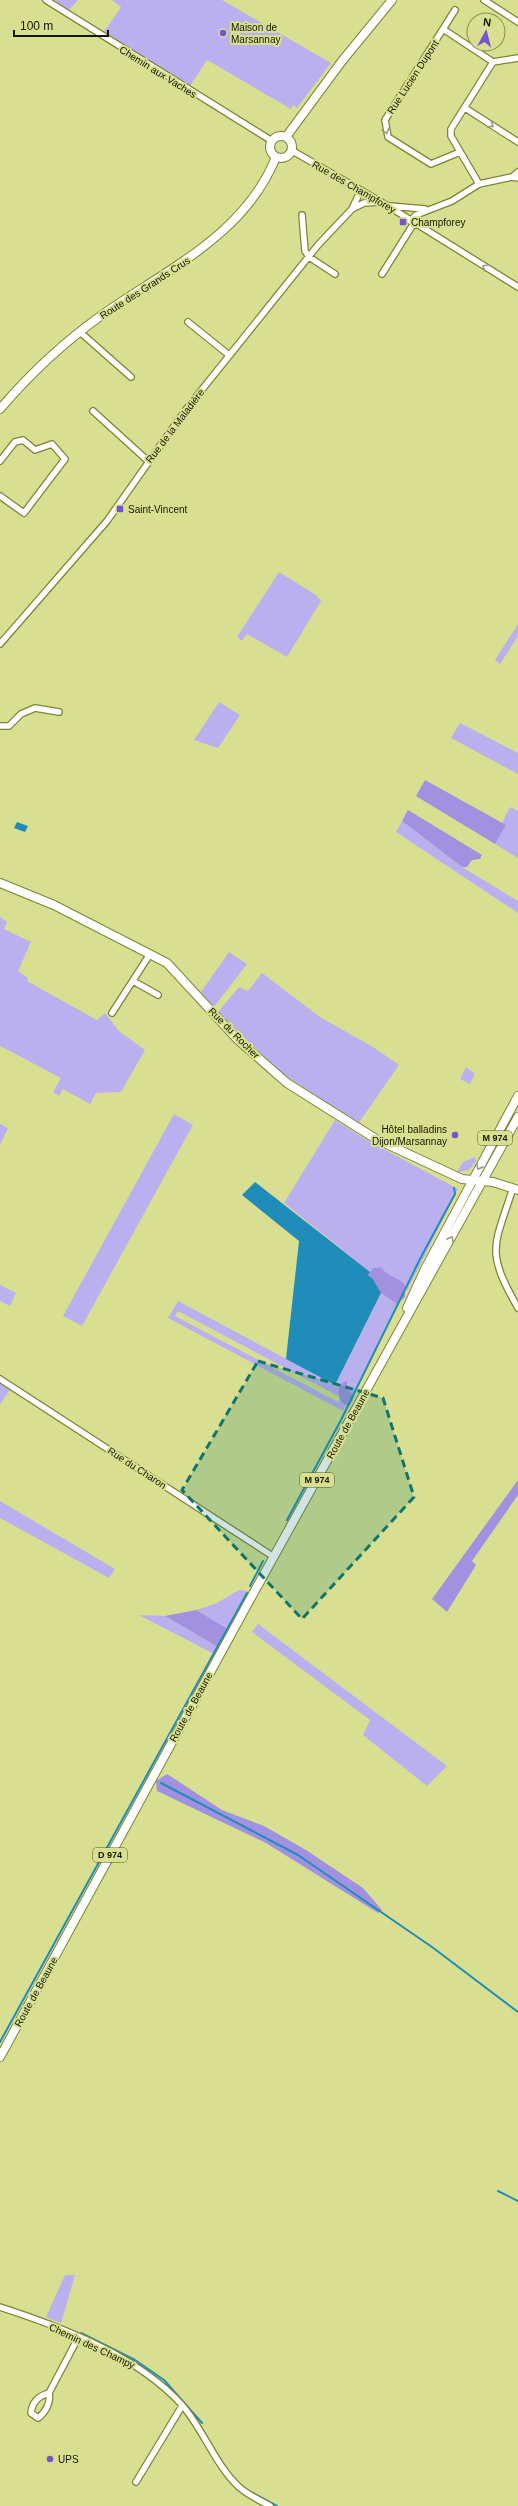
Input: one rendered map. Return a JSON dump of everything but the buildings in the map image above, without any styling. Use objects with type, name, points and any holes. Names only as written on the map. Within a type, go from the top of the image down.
[{"type":"main road","points":[[286,137],[342,61],[392,0]]},
{"type":"main road","points":[[277,137],[286,137],[291,144],[291,150],[284,157],[276,156],[271,150],[272,141],[277,137]]},
{"type":"main road","name":"Route des Grands Crus","points":[[0,409],[24,382],[80,332],[213,241],[254,197],[263,184],[276,156]]},
{"type":"main road","name":"Rue du Rocher","points":[[0,883],[54,905],[167,963],[238,1040],[287,1083],[376,1139],[460,1178],[483,1181],[515,1189]]},
{"type":"main road","name":"M 974","points":[[384,1358],[425,1269],[518,1096]]},
{"type":"main road","name":"M 974","points":[[384,1358],[518,1116]]},
{"type":"main road","name":"Route de Beaune","points":[[0,2057],[220,1654],[384,1358]]},
{"type":"street","name":"Chemin aux Vaches","points":[[46,0],[192,94],[272,141]]},
{"type":"street","points":[[484,0],[518,22]]},
{"type":"street","name":"Rue Lucien Dupont","points":[[455,10],[444,30],[384,123],[388,137],[426,163],[435,164],[460,152]]},
{"type":"street","name":"Rue Lucien Dupont","points":[[444,30],[494,62]]},
{"type":"street","points":[[479,184],[451,136],[451,129],[494,62],[518,58]]},
{"type":"street","points":[[465,108],[518,142]]},
{"type":"street","name":"Rue des Champforey","points":[[291,150],[388,206],[518,287]]},
{"type":"street","points":[[382,274],[416,215],[452,201],[479,184],[512,176],[518,172]]},
{"type":"street","points":[[512,176],[518,178]]},
{"type":"street","points":[[364,192],[364,203]]},
{"type":"street","name":"Rue de la Maladière","points":[[0,644],[107,520],[148,461],[229,355],[309,257],[352,209],[364,192]]},
{"type":"street","name":"Rue de la Maladière","points":[[352,209],[364,203],[380,202]]},
{"type":"street","points":[[388,206],[431,209]]},
{"type":"street","points":[[405,217],[406,208]]},
{"type":"street","points":[[302,215],[305,251],[309,257],[335,274]]},
{"type":"street","points":[[188,322],[229,355]]},
{"type":"street","points":[[80,332],[131,377]]},
{"type":"street","points":[[92,411],[148,461]]},
{"type":"street","points":[[0,462],[15,442],[23,440],[35,450],[52,444],[65,460],[24,513],[0,496]]},
{"type":"street","points":[[0,726],[9,726],[22,714],[35,708],[59,712]]},
{"type":"street","points":[[112,1013],[150,954]]},
{"type":"street","points":[[133,981],[158,995]]},
{"type":"street","points":[[515,1189],[496,1234],[494,1251],[505,1285],[518,1308]]},
{"type":"street","name":"Rue du Charon","points":[[0,1378],[274,1557]]},
{"type":"street","name":"Chemin des Champy","points":[[0,2307],[78,2338],[142,2370],[182,2406],[231,2477],[253,2497],[270,2506]]},
{"type":"street","points":[[49,2393],[78,2338]]},
{"type":"street","points":[[136,2482],[155,2455],[182,2406]]},
{"type":"highlighted area","points":[[258,1361],[383,1398],[414,1497],[302,1619],[182,1490]]},
{"type":"shaded area","points":[[54,0],[78,0],[69,10]]},
{"type":"shaded area","points":[[112,0],[222,0],[331,63],[297,108],[293,105],[291,109],[207,60],[190,86],[104,32],[121,7]]},
{"type":"shaded area","points":[[279,572],[316,595],[321,601],[287,657],[247,634],[242,641],[237,637]]},
{"type":"shaded area","points":[[518,624],[518,636],[500,664],[495,660]]},
{"type":"shaded area","points":[[219,702],[240,715],[218,748],[194,740]]},
{"type":"shaded area","points":[[460,723],[518,753],[518,774],[451,738]]},
{"type":"shaded area","points":[[425,780],[506,825],[495,844],[416,796]]},
{"type":"shaded area","points":[[510,807],[518,811],[518,858],[495,844],[506,825],[502,823]]},
{"type":"shaded area","points":[[408,810],[482,855],[480,859],[472,860],[467,867],[462,867],[402,821]]},
{"type":"shaded area","points":[[402,821],[462,867],[518,901],[518,913],[396,832]]},
{"type":"shaded area","points":[[0,917],[7,922],[4,929],[31,942],[18,971],[28,978],[27,981],[97,1020],[105,1013],[119,1031],[145,1050],[121,1092],[96,1093],[90,1104],[63,1089],[59,1096],[53,1092],[61,1078],[0,1046]]},
{"type":"shaded area","points":[[229,952],[247,964],[214,1007],[201,992]]},
{"type":"shaded area","points":[[262,973],[320,1017],[373,1047],[399,1065],[358,1124],[279,1071],[218,1012],[239,987],[248,991]]},
{"type":"shaded area","points":[[466,1067],[475,1074],[470,1084],[460,1079]]},
{"type":"shaded area","points":[[174,1114],[193,1125],[82,1326],[63,1316]]},
{"type":"shaded area","points":[[335,1120],[365,1139],[458,1189],[407,1291],[399,1280],[381,1267],[373,1268],[370,1272],[284,1203]]},
{"type":"shaded area","points":[[0,1124],[8,1128],[0,1145]]},
{"type":"shaded area","points":[[475,1157],[476,1161],[469,1170],[457,1172],[463,1162]]},
{"type":"shaded area","points":[[381,1267],[405,1285],[405,1297],[397,1304],[381,1293],[373,1279],[368,1275],[373,1268]]},
{"type":"shaded area","points":[[0,1285],[16,1293],[10,1306],[0,1301]]},
{"type":"shaded area","points":[[381,1293],[397,1304],[353,1395],[340,1387],[338,1396],[178,1311],[175,1316],[338,1402],[340,1399],[346,1405],[343,1411],[168,1318],[178,1301],[335,1385]]},
{"type":"shaded area","points":[[347,1381],[347,1387],[354,1397],[350,1405],[343,1403],[339,1396],[340,1386],[342,1383]]},
{"type":"shaded area","points":[[0,1382],[10,1389],[0,1405]]},
{"type":"shaded area","points":[[518,1480],[518,1495],[472,1561],[476,1565],[447,1612],[432,1599]]},
{"type":"shaded area","points":[[0,1501],[115,1569],[109,1578],[0,1518]]},
{"type":"shaded area","points":[[239,1590],[248,1591],[228,1629],[196,1610],[215,1604]]},
{"type":"shaded area","points":[[196,1610],[228,1629],[218,1647],[165,1616]]},
{"type":"shaded area","points":[[139,1615],[165,1616],[218,1647],[214,1654]]},
{"type":"shaded area","points":[[258,1624],[447,1766],[427,1786],[363,1735],[370,1720],[252,1632]]},
{"type":"shaded area","points":[[167,1774],[222,1810],[264,1826],[306,1850],[363,1888],[382,1910],[378,1913],[266,1843],[157,1791],[156,1781]]},
{"type":"shaded area","points":[[65,2275],[75,2275],[61,2323],[46,2317]]},
{"type":"water","points":[[17,822],[28,826],[25,832],[14,828]]},
{"type":"water","points":[[255,1182],[370,1272],[368,1275],[373,1279],[381,1293],[335,1385],[286,1359],[299,1241],[242,1195]]},
{"type":"waterway","points":[[287,1520],[341,1420],[421,1257],[455,1194],[454,1188]]},
{"type":"waterway","points":[[250,1586],[263,1561]]},
{"type":"waterway","points":[[0,2042],[247,1593]]},
{"type":"waterway","points":[[161,1783],[298,1855],[432,1947],[518,2012]]},
{"type":"waterway","points":[[498,2191],[518,2201]]},
{"type":"waterway","points":[[81,2333],[135,2360],[164,2380],[202,2423]]},
{"type":"waterway","points":[[253,2493],[277,2506]]},
{"type":"place","name":"Maison de Marsannay","points":[[223,33]]},
{"type":"place","name":"Champforey","points":[[403,222]]},
{"type":"place","name":"Saint-Vincent","points":[[120,509]]},
{"type":"place","name":"Hôtel balladins Dijon/Marsannay","points":[[455,1135]]},
{"type":"place","name":"UPS","points":[[50,2459]]}]
